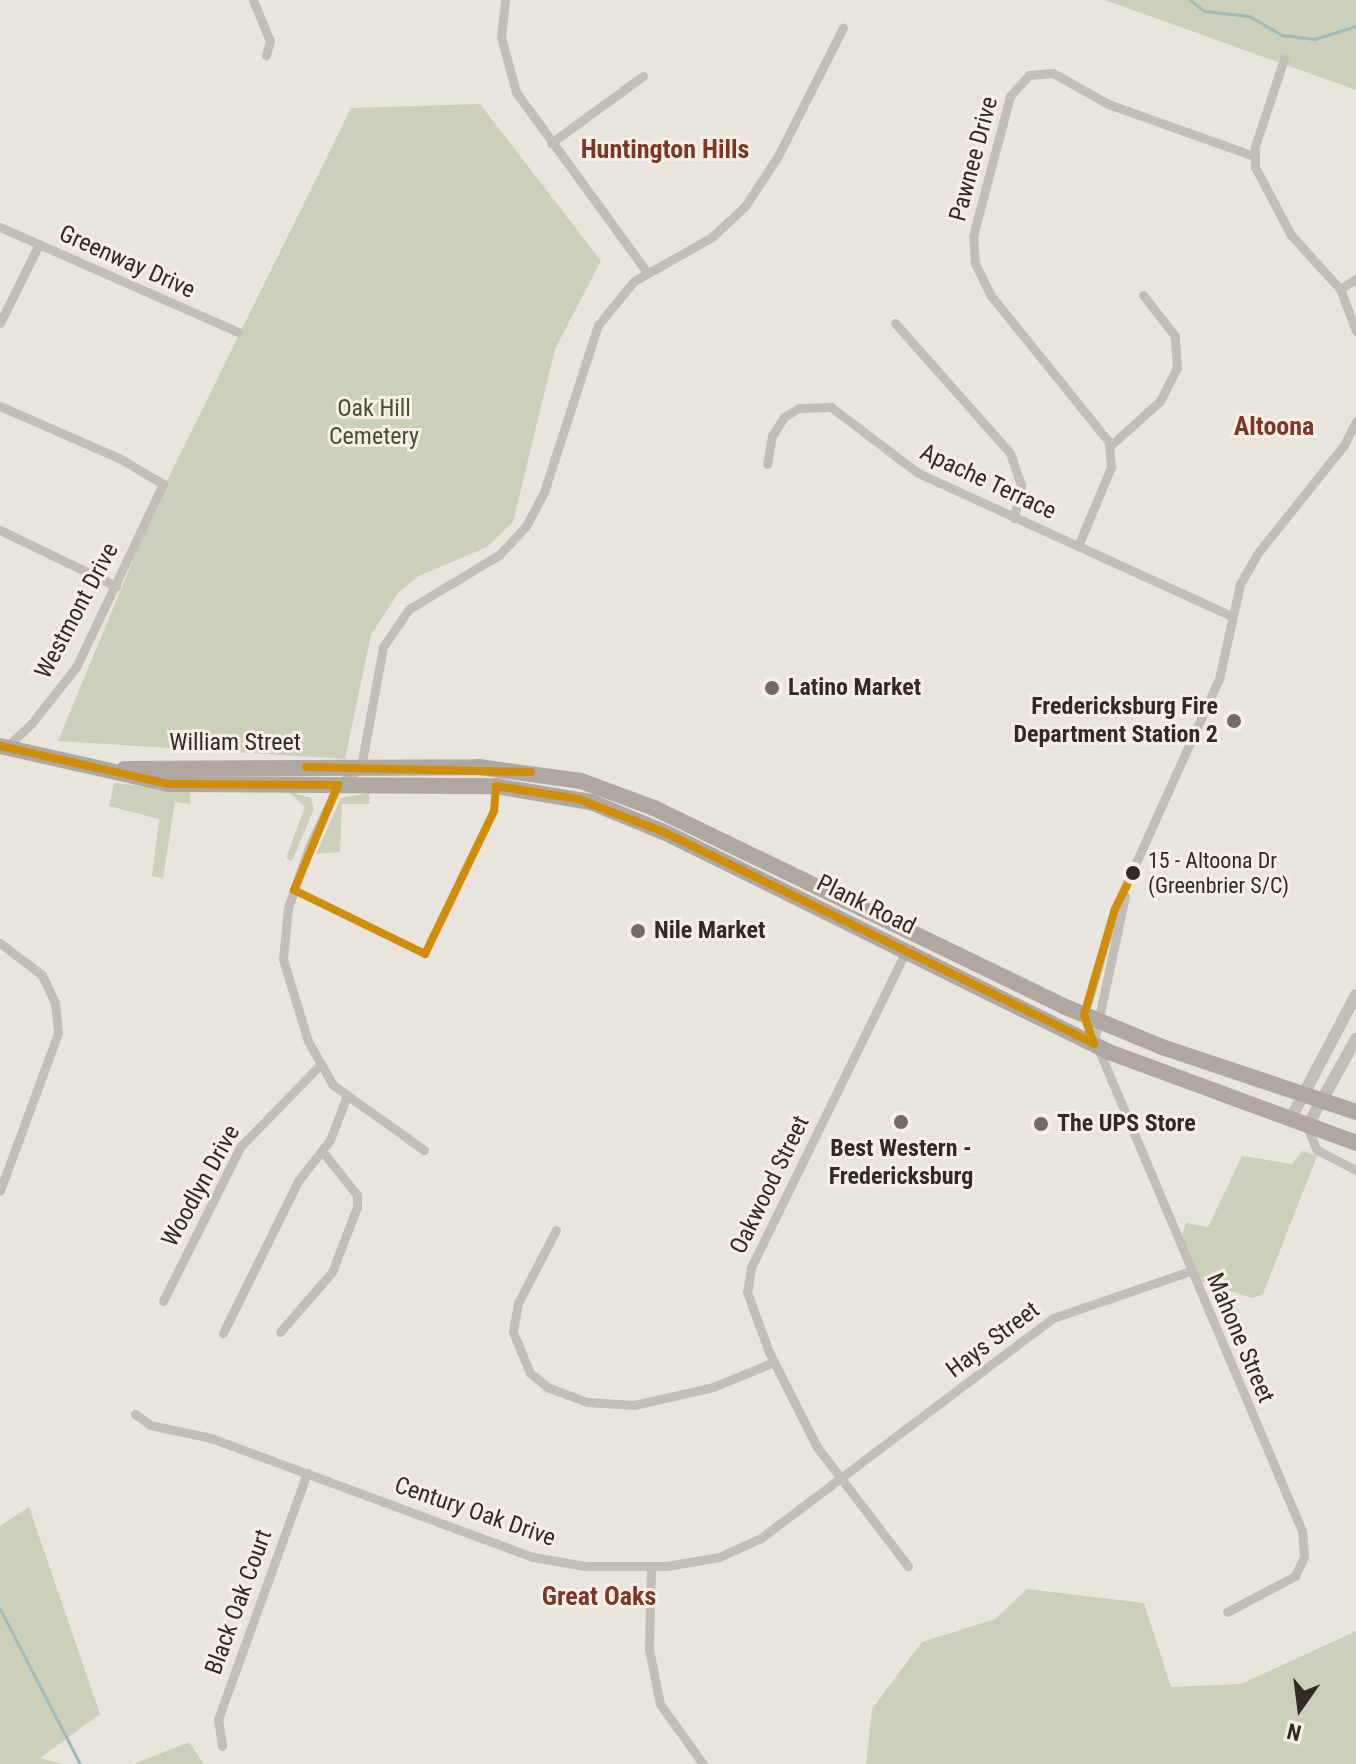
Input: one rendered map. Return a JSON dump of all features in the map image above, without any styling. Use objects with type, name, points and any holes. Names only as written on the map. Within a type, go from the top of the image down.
[{"type":"highway","name":"William Street","points":[[1,747],[169,784],[338,785]]},
{"type":"highway","name":"William Street","points":[[109,770],[361,767]]},
{"type":"highway","name":"Plank Road","points":[[361,767],[499,768],[581,781],[654,808],[1090,1018],[1356,1112]]},
{"type":"highway","name":"Plank Road","points":[[338,785],[496,786],[567,796],[635,819],[1094,1044],[1356,1143]]},
{"type":"highway","points":[[791,895],[821,900],[829,894]]},
{"type":"highway","points":[[847,922],[855,916],[876,917]]},
{"type":"street","points":[[253,0],[270,41],[266,55]]},
{"type":"street","points":[[505,0],[501,37],[509,75],[551,143],[646,271]]},
{"type":"street","points":[[424,1150],[346,1098],[320,1065],[289,986],[284,927],[309,847],[338,785],[361,767],[379,659],[390,633],[415,604],[499,555],[526,526],[544,492],[594,333],[608,309],[646,271],[712,237],[745,206],[778,156],[843,28]]},
{"type":"street","points":[[1284,59],[1254,156],[1258,179],[1291,235],[1340,289],[1356,331]]},
{"type":"street","name":"Pawnee Drive","points":[[1110,446],[1097,422],[991,296],[975,263],[973,236],[1010,96],[1029,75],[1053,73],[1108,104],[1254,156]]},
{"type":"street","points":[[551,143],[643,76]]},
{"type":"street","name":"Greenway Drive","points":[[0,227],[238,332]]},
{"type":"street","points":[[0,323],[39,244]]},
{"type":"street","points":[[1340,289],[1356,279]]},
{"type":"street","points":[[1078,546],[1108,475],[1110,446],[1160,401],[1177,368],[1175,336],[1143,295]]},
{"type":"street","points":[[895,323],[1010,453],[1021,485],[1014,518]]},
{"type":"street","name":"Westmont Drive","points":[[0,406],[159,479],[163,490],[64,684],[14,742],[1,747]]},
{"type":"street","name":"Apache Terrace","points":[[767,464],[772,436],[784,417],[799,408],[831,407],[904,465],[1232,616]]},
{"type":"street","points":[[1090,1018],[1115,909],[1125,896],[1213,694],[1247,568],[1338,454],[1356,421]]},
{"type":"street","points":[[0,530],[116,586]]},
{"type":"street","points":[[0,943],[42,975],[55,1003],[58,1033],[0,1191]]},
{"type":"street","name":"Oakwood Street","points":[[906,951],[751,1268],[748,1304],[817,1447],[908,1566]]},
{"type":"street","points":[[1290,1120],[1356,995]]},
{"type":"street","name":"Mahone Street","points":[[1090,1018],[1094,1044],[1305,1544],[1295,1576],[1227,1612]]},
{"type":"street","points":[[1356,1039],[1307,1127],[1317,1150],[1356,1170]]},
{"type":"street","name":"Woodlyn Drive","points":[[163,1301],[240,1147],[320,1065]]},
{"type":"street","points":[[223,1333],[298,1181],[322,1151],[346,1098]]},
{"type":"street","points":[[280,1332],[327,1281],[357,1207],[357,1195],[322,1151]]},
{"type":"street","points":[[556,1230],[518,1303],[513,1332],[525,1365],[547,1387],[610,1406],[634,1405],[713,1387],[774,1362]]},
{"type":"street","name":"Hays Street","points":[[841,1479],[1053,1318],[1190,1271]]},
{"type":"street","name":"Century Oak Drive","points":[[135,1414],[150,1425],[211,1438],[533,1557],[575,1565],[651,1567],[740,1549],[841,1479]]},
{"type":"street","name":"Black Oak Court","points":[[222,1746],[218,1719],[307,1473]]},
{"type":"street","points":[[651,1567],[649,1649],[660,1704],[698,1762]]},
{"type":"green space","points":[[1105,0],[1356,0],[1356,90]]},
{"type":"green space","name":"Oak Hill Cemetery","points":[[480,104],[601,261],[555,349],[513,522],[487,547],[419,576],[398,593],[371,635],[345,759],[58,741],[160,495],[351,108]]},
{"type":"green space","points":[[114,783],[190,791],[190,804],[175,802],[163,878],[152,876],[159,819],[109,806]]},
{"type":"green space","points":[[288,791],[311,798],[314,809],[292,861],[286,858],[305,807]]},
{"type":"green space","points":[[369,793],[370,804],[342,804],[340,852],[316,854],[341,798]]},
{"type":"green space","points":[[1302,1151],[1317,1156],[1263,1294],[1252,1298],[1200,1281],[1182,1235],[1186,1223],[1208,1227],[1242,1156],[1292,1164]]},
{"type":"green space","points":[[29,1507],[100,1714],[40,1758],[62,1764],[0,1764],[0,1526]]},
{"type":"green space","points":[[1027,1589],[1144,1603],[1171,1687],[1241,1684],[1356,1631],[1356,1764],[866,1764],[872,1709],[922,1642],[995,1619]]},
{"type":"green space","points":[[189,1742],[204,1764],[134,1764]]},
{"type":"waterway","points":[[1190,0],[1204,11],[1249,16],[1282,35],[1315,39],[1356,26]]},
{"type":"waterway","points":[[0,1609],[80,1764]]},
{"type":"transit line","points":[[0,746],[169,784],[338,785],[294,890],[425,954],[494,811],[496,786],[578,799],[666,833],[1094,1044]]},
{"type":"transit line","points":[[306,767],[531,772]]},
{"type":"transit line","points":[[1094,1044],[1084,1015],[1115,909],[1136,867]]},
{"type":"place","name":"Latino Market","points":[[772,688]]},
{"type":"place","name":"Fredericksburg Fire Department Station 2","points":[[1234,721]]},
{"type":"place","name":"15 - Altoona Dr (Greenbrier S/C)","points":[[1133,873]]},
{"type":"place","name":"Nile Market","points":[[638,931]]},
{"type":"place","name":"Best Western - Fredericksburg","points":[[901,1122]]},
{"type":"place","name":"The UPS Store","points":[[1041,1124]]},
{"type":"district","name":"Huntington Hills","points":[[665,150]]},
{"type":"district","name":"Altoona","points":[[1274,427]]},
{"type":"district","name":"Great Oaks","points":[[599,1597]]}]
